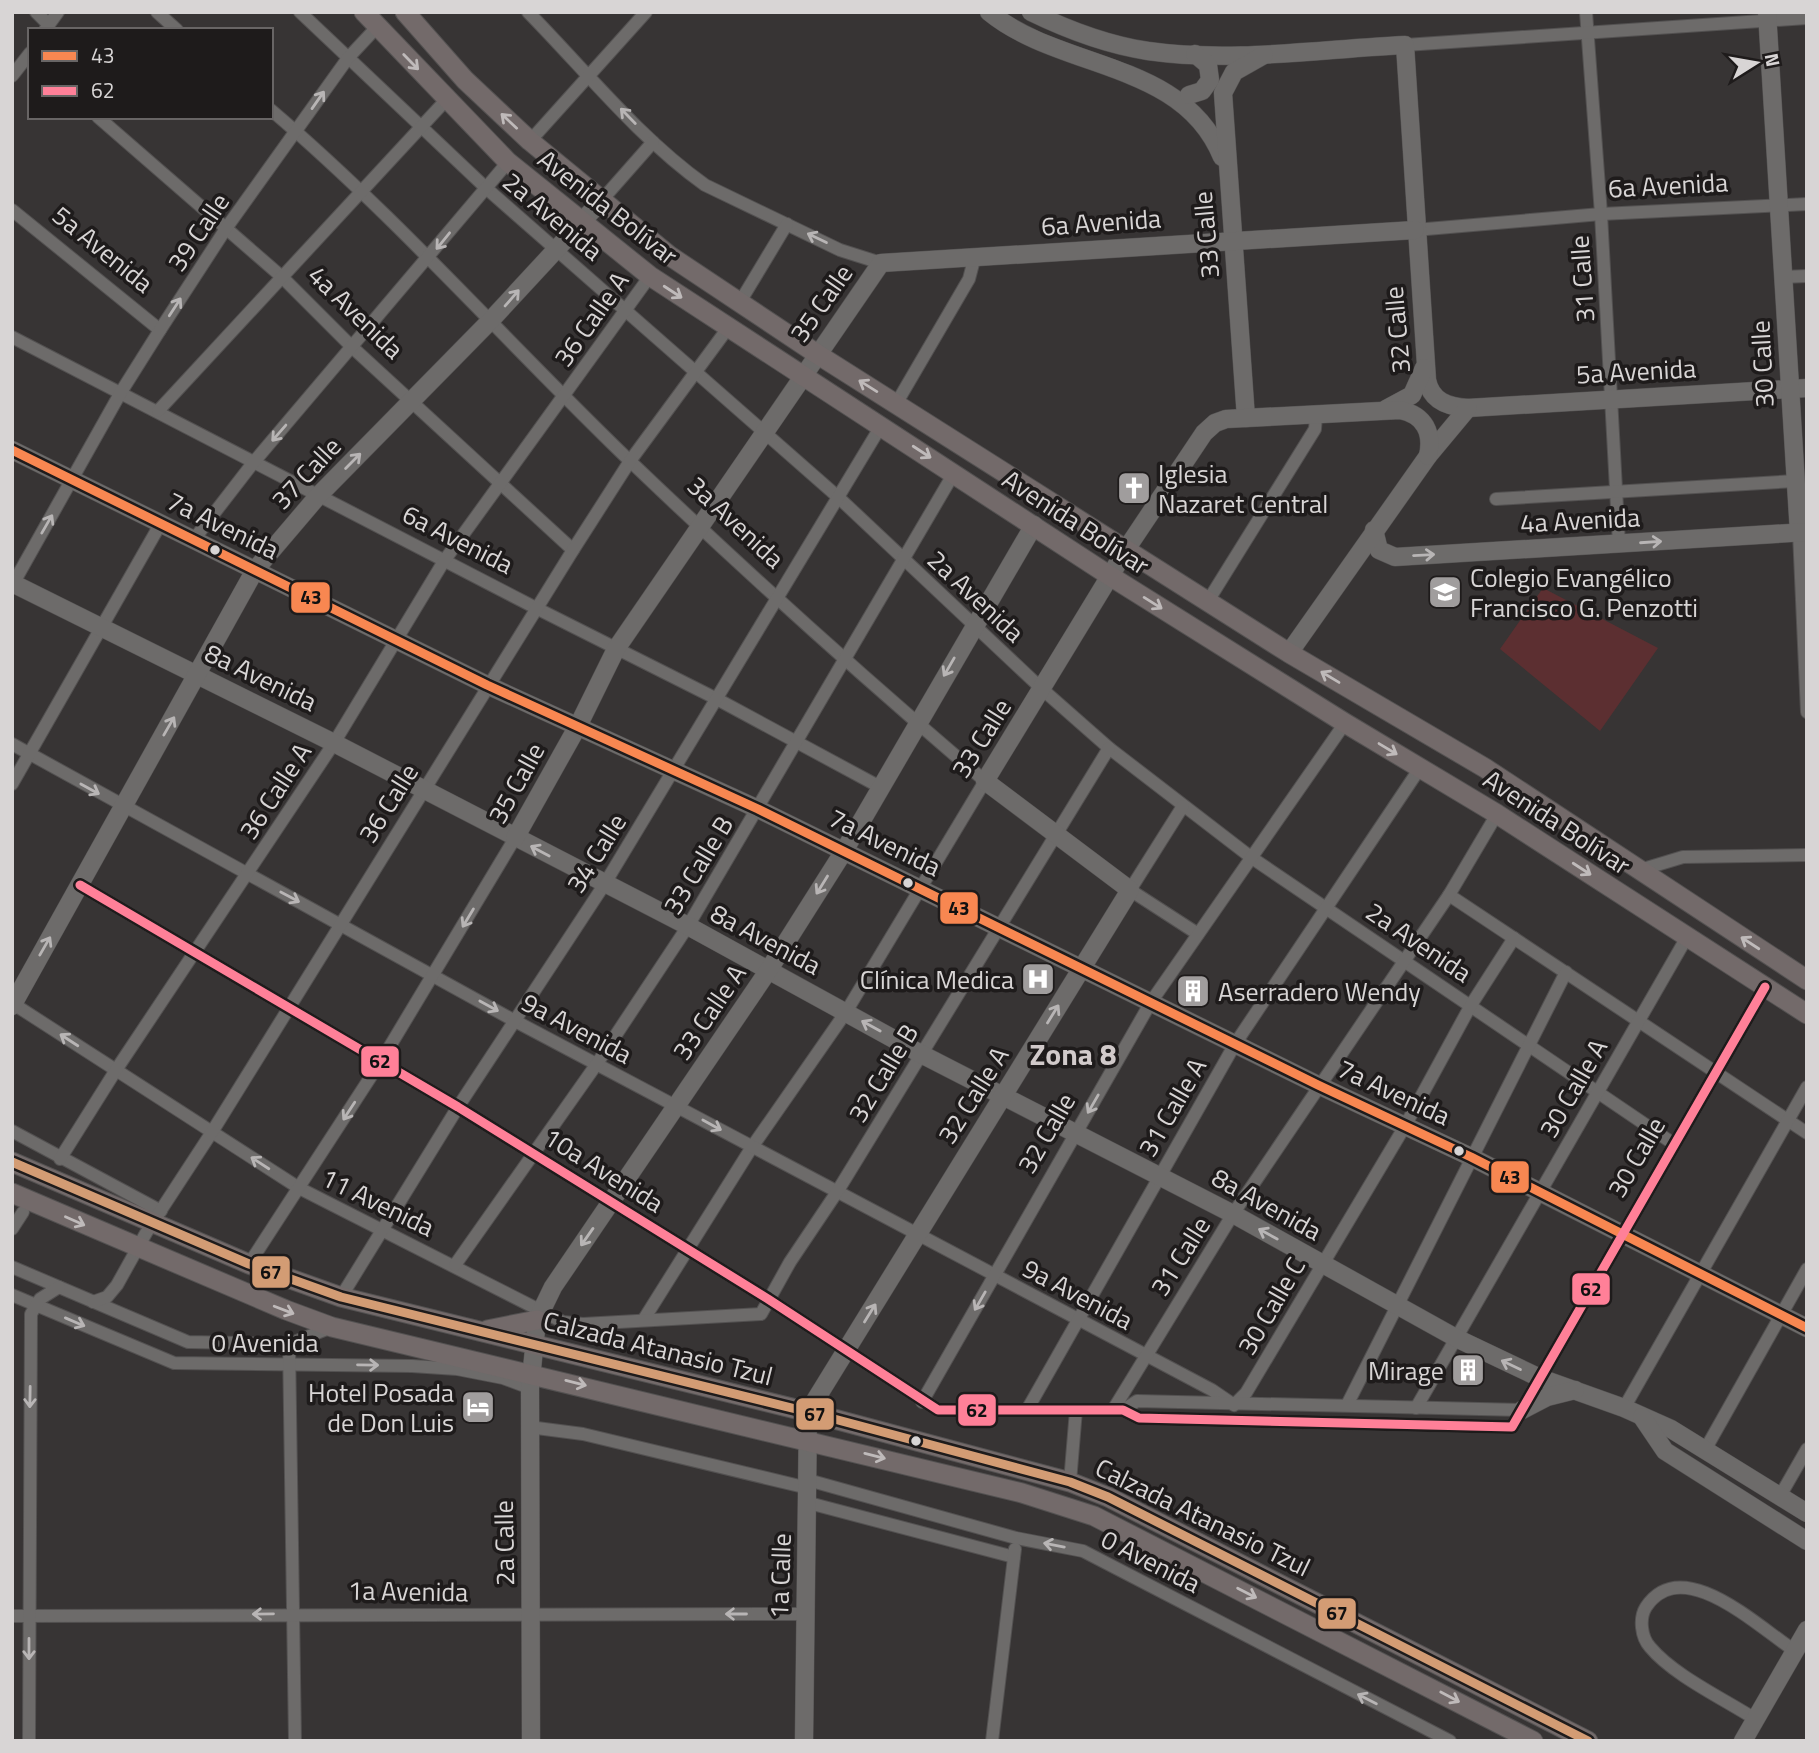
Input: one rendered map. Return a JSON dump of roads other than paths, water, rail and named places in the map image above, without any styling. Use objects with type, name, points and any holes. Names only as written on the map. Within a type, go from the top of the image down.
[{"type":"main road","name":"Avenida Bolívar","points":[[405,12],[465,80],[530,141],[670,256],[817,355],[1128,548],[1289,653],[1485,768],[1807,980]]},
{"type":"main road","points":[[989,12],[1003,24],[1061,52],[1166,84],[1189,95],[1201,109],[1227,170]]},
{"type":"main road","points":[[1031,12],[1089,37],[1147,51],[1195,54],[1270,52],[1405,44]]},
{"type":"main road","name":"30 Calle","points":[[1767,16],[1783,277],[1798,388],[1800,458],[1795,481],[1803,532]]},
{"type":"main road","name":"Avenida Bolívar","points":[[370,19],[508,162],[650,276],[1110,576],[1345,723],[1497,814],[1807,1014]]},
{"type":"main road","name":"32 Calle","points":[[1405,44],[1415,230],[1428,386],[1435,397],[1451,406],[1468,408]]},
{"type":"main road","points":[[1227,170],[1225,85],[1237,69],[1270,52]]},
{"type":"main road","points":[[1189,95],[1202,91],[1210,80],[1208,65],[1195,54]]},
{"type":"main road","points":[[1138,77],[1180,101],[1214,136]]},
{"type":"main road","name":"33 Calle","points":[[985,781],[1110,576],[1204,433],[1214,423],[1246,418],[1227,170]]},
{"type":"main road","name":"37 Calle","points":[[13,1004],[255,570],[318,496],[491,320],[601,201]]},
{"type":"main road","name":"6a Avenida","points":[[881,263],[1415,230]]},
{"type":"main road","name":"35 Calle","points":[[515,838],[579,724],[616,649],[881,263]]},
{"type":"main road","points":[[1383,410],[1412,394],[1425,365]]},
{"type":"main road","name":"5a Avenida","points":[[1468,408],[1798,388]]},
{"type":"main road","points":[[1289,653],[1428,456],[1468,408]]},
{"type":"main road","points":[[1246,418],[1317,416],[1383,410],[1411,413],[1423,421],[1430,437],[1428,456]]},
{"type":"main road","name":"7a Avenida","points":[[12,450],[195,538],[487,685],[579,724],[672,771],[758,809],[1318,1086],[1471,1157],[1807,1328]]},
{"type":"main road","name":"33 Calle A","points":[[535,1344],[539,1315],[552,1287],[768,971],[844,851],[916,722],[1034,525]]},
{"type":"main road","name":"4a Avenida","points":[[1374,530],[1377,547],[1391,557],[1803,532]]},
{"type":"main road","name":"8a Avenida","points":[[13,583],[334,743],[604,885],[688,926],[921,1054],[1233,1214],[1456,1338],[1540,1378],[1625,1408],[1671,1429],[1807,1513]]},
{"type":"main road","name":"3a Avenida","points":[[985,781],[1130,890]]},
{"type":"main road","name":"32 Calle A","points":[[808,1412],[1130,890]]},
{"type":"main road","name":"Calzada Atanasio Tzul","points":[[12,1163],[157,1216],[249,1264],[341,1297],[808,1412],[1070,1482],[1108,1497],[1588,1741]]},
{"type":"main road","name":"Calzada Atanasio Tzul","points":[[12,1194],[332,1327],[531,1380],[808,1440],[1022,1493],[1094,1516],[1533,1741]]},
{"type":"main road","points":[[477,1332],[539,1315]]},
{"type":"main road","name":"2a Calle","points":[[531,1741],[529,1427],[535,1344]]},
{"type":"main road","points":[[1522,1410],[1547,1397],[1574,1390]]},
{"type":"main road","name":"1a Calle","points":[[804,1741],[808,1412]]},
{"type":"main road","name":"8a Avenida","points":[[1642,1417],[1665,1451],[1807,1541]]},
{"type":"main road","points":[[1743,1741],[1807,1630]]},
{"type":"street","points":[[36,12],[46,27],[58,12]]},
{"type":"street","points":[[157,12],[175,28]]},
{"type":"street","name":"2a Avenida","points":[[300,12],[485,188],[556,247],[838,497],[1042,689],[1109,748],[1252,858],[1674,1144]]},
{"type":"street","points":[[530,141],[646,12]]},
{"type":"street","name":"31 Calle","points":[[1586,12],[1601,214],[1619,544]]},
{"type":"street","name":"6a Avenida","points":[[532,14],[653,142],[705,184],[847,252],[881,263]]},
{"type":"street","points":[[1405,44],[1767,16],[1807,18]]},
{"type":"street","name":"39 Calle","points":[[13,583],[160,330],[227,228],[348,58],[370,19]]},
{"type":"street","points":[[12,76],[28,57]]},
{"type":"street","points":[[158,411],[447,99]]},
{"type":"street","name":"3a Avenida","points":[[273,112],[491,320],[630,461],[845,660],[985,781]]},
{"type":"street","name":"4a Avenida","points":[[100,119],[282,277],[352,347],[573,550]]},
{"type":"street","name":"37 Calle","points":[[601,201],[653,142]]},
{"type":"street","points":[[195,538],[253,463],[428,260],[508,162]]},
{"type":"street","name":"6a Avenida","points":[[1415,230],[1601,214],[1807,204]]},
{"type":"street","name":"5a Avenida","points":[[12,210],[160,330]]},
{"type":"street","points":[[740,302],[787,224]]},
{"type":"street","points":[[896,404],[969,279],[975,256]]},
{"type":"street","name":"36 Calle A","points":[[60,1159],[116,1070],[334,743],[444,561],[498,482],[566,395],[650,276]]},
{"type":"street","points":[[1783,277],[1807,276]]},
{"type":"street","name":"36 Calle","points":[[93,1302],[107,1297],[117,1285],[137,1248],[290,1008],[487,685],[573,550],[630,461],[728,328]]},
{"type":"street","name":"6a Avenida","points":[[12,337],[715,698],[880,787]]},
{"type":"street","points":[[1208,601],[1315,429],[1317,416]]},
{"type":"street","name":"34 Calle","points":[[341,1297],[458,1107],[604,885],[881,426]]},
{"type":"street","name":"33 Calle B","points":[[455,1265],[535,1154],[688,926],[954,472]]},
{"type":"street","points":[[1496,499],[1795,481]]},
{"type":"street","points":[[12,784],[161,523]]},
{"type":"street","name":"30 Calle","points":[[1803,532],[1807,712]]},
{"type":"street","name":"32 Calle","points":[[922,1402],[1151,1002],[1345,723]]},
{"type":"street","name":"9a Avenida","points":[[12,744],[596,1065],[677,1105],[1234,1405]]},
{"type":"street","name":"32 Calle B","points":[[761,1314],[1109,748]]},
{"type":"street","name":"31 Calle A","points":[[1027,1410],[1235,1044],[1420,768]]},
{"type":"street","name":"33 Calle","points":[[644,1319],[690,1250],[752,1147],[846,1012],[985,781]]},
{"type":"street","name":"32 Calle A","points":[[1130,890],[1183,806]]},
{"type":"street","name":"31 Calle","points":[[1118,1410],[1146,1356],[1233,1214],[1449,895],[1497,814]]},
{"type":"street","name":"35 Calle","points":[[249,1264],[381,1062],[515,838]]},
{"type":"street","points":[[1640,870],[1683,858],[1807,855]]},
{"type":"street","name":"10a Avenida","points":[[80,885],[535,1154],[768,1299],[845,1352],[938,1410],[1118,1410],[1139,1418],[1512,1427]]},
{"type":"street","name":"3a Avenida","points":[[1130,890],[1198,934]]},
{"type":"street","points":[[1449,895],[1807,1133]]},
{"type":"street","name":"30 Calle A","points":[[1416,1408],[1686,937]]},
{"type":"street","name":"30 Calle C","points":[[1234,1405],[1246,1393],[1405,1126],[1471,1006],[1514,938]]},
{"type":"street","points":[[1347,1405],[1527,1044],[1566,972]]},
{"type":"street","name":"30 Calle","points":[[1512,1427],[1765,987]]},
{"type":"street","name":"11 Avenida","points":[[13,1004],[299,1188],[455,1265],[539,1315],[583,1324],[761,1314]]},
{"type":"street","points":[[1625,1408],[1807,1087]]},
{"type":"street","points":[[12,1132],[157,1216]]},
{"type":"street","points":[[12,1229],[23,1212]]},
{"type":"street","name":"0 Avenida","points":[[12,1267],[188,1342],[289,1344],[332,1327]]},
{"type":"street","points":[[1705,1450],[1807,1269]]},
{"type":"street","points":[[29,1741],[31,1314],[34,1305],[50,1290],[59,1287]]},
{"type":"street","name":"0 Avenida","points":[[12,1295],[174,1363],[384,1365],[457,1369],[503,1378],[531,1380]]},
{"type":"street","points":[[289,1344],[295,1741]]},
{"type":"street","name":"10a Avenida","points":[[1118,1410],[1137,1401],[1522,1410]]},
{"type":"street","points":[[1070,1482],[1076,1410]]},
{"type":"street","name":"0 Avenida","points":[[529,1427],[583,1434],[808,1490],[1083,1551],[1450,1741]]},
{"type":"street","points":[[1780,1496],[1807,1449]]},
{"type":"street","name":"0 Avenida","points":[[808,1490],[1014,1557]]},
{"type":"street","points":[[992,1741],[1016,1538]]},
{"type":"street","points":[[1755,1719],[1662,1660],[1645,1638],[1643,1612],[1653,1597],[1666,1587],[1689,1585],[1707,1592],[1794,1651]]},
{"type":"street","name":"1a Avenida","points":[[12,1616],[294,1613],[531,1616],[804,1614]]},
{"type":"street","points":[[1415,1741],[1419,1726]]},
{"type":"place","name":"Iglesia Nazaret Central","points":[[1134,488]]},
{"type":"place","name":"Colegio Evangélico Francisco G. Penzotti","points":[[1445,592]]},
{"type":"place","name":"Clínica Medica","points":[[1038,979]]},
{"type":"place","name":"Aserradero Wendy","points":[[1193,991]]},
{"type":"place","name":"Mirage","points":[[1468,1370]]},
{"type":"place","name":"Hotel Posada de Don Luis","points":[[478,1407]]},
{"type":"district","name":"Zona 8","points":[[1073,1054]]}]
